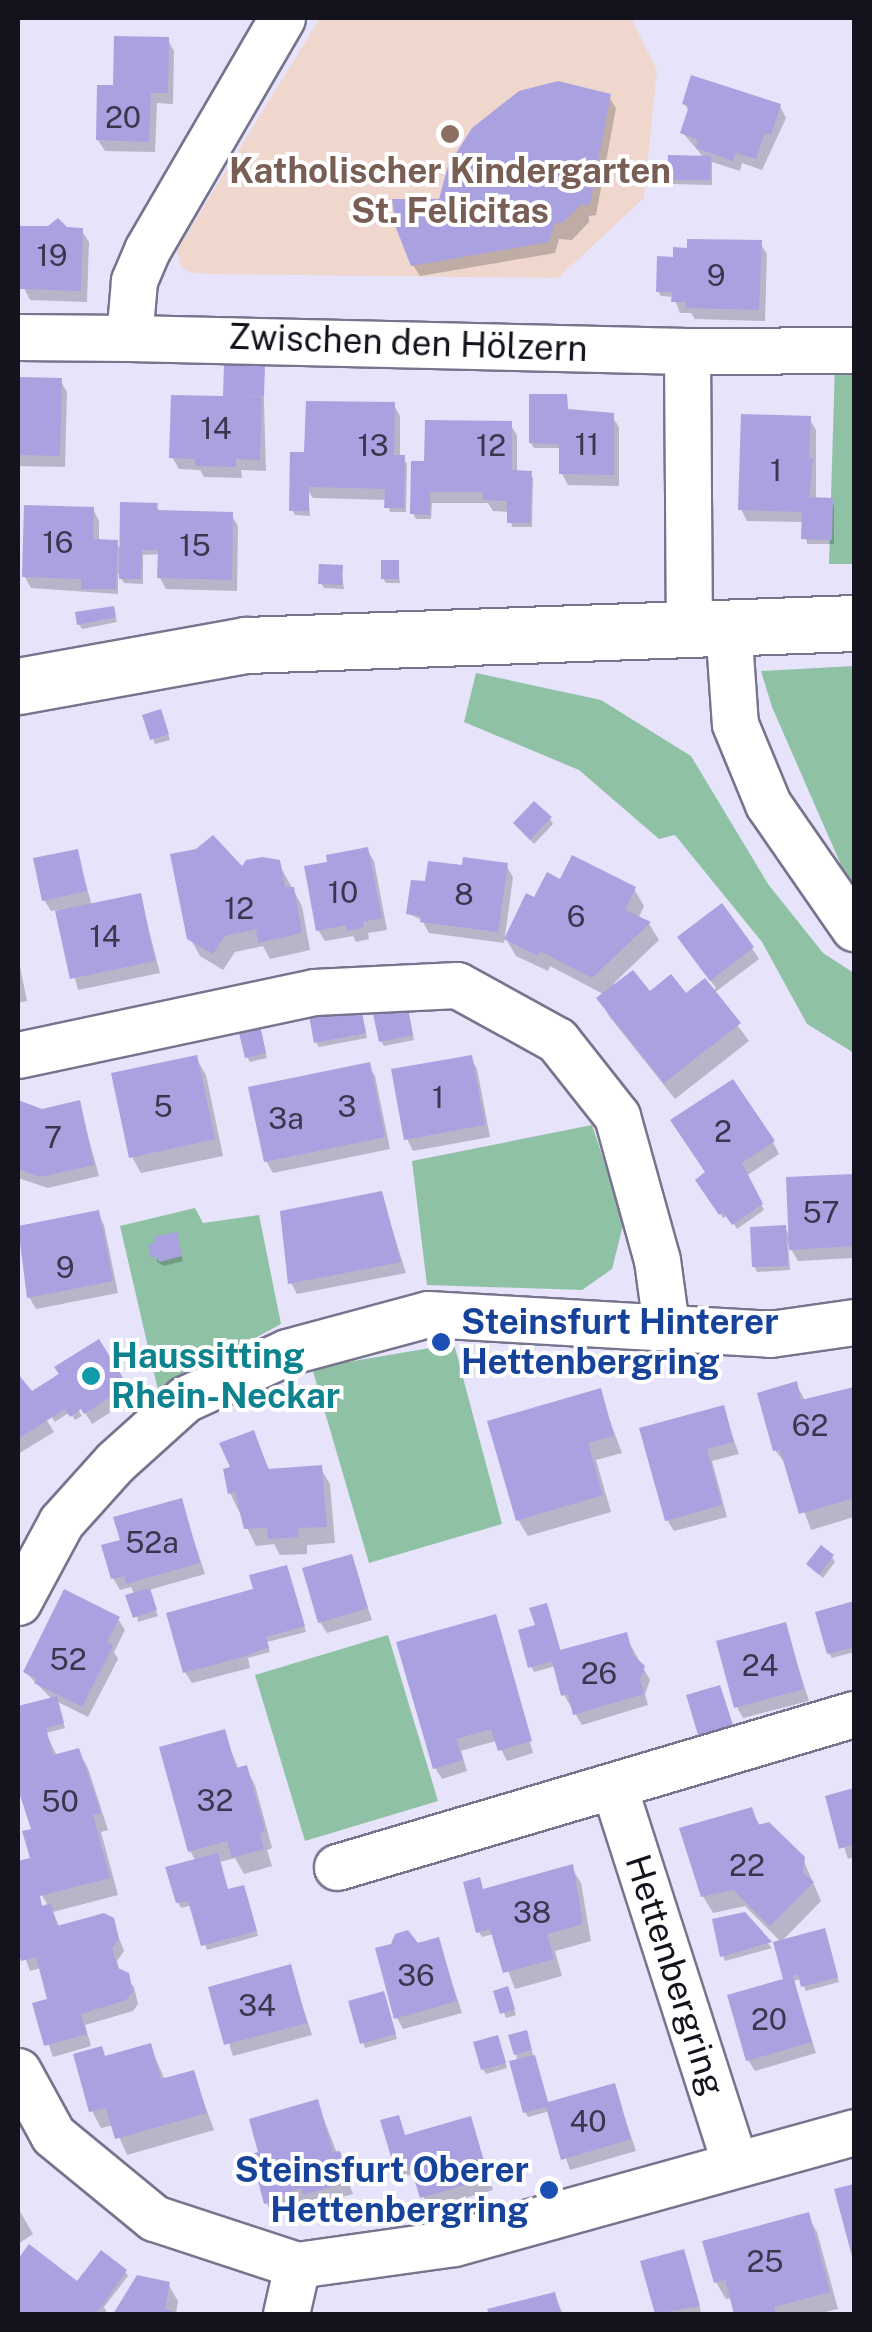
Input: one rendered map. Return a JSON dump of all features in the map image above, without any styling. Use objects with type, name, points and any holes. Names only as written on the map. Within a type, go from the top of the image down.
[{"type":"street","points":[[129,338],[134,282],[147,250],[282,18]]},
{"type":"street","name":"Zwischen den Hölzern","points":[[18,337],[687,351],[854,350]]},
{"type":"street","points":[[687,351],[709,625],[735,724],[768,804],[854,928]]},
{"type":"street","points":[[18,686],[246,645],[854,622]]},
{"type":"street","points":[[18,1055],[314,992],[457,986],[557,1040],[617,1116],[657,1260],[666,1326]]},
{"type":"street","points":[[18,1602],[60,1522],[115,1462],[185,1399],[287,1352],[428,1314],[770,1334],[854,1322]]},
{"type":"street","points":[[337,1867],[854,1714]]},
{"type":"street","name":"Hettenbergring","points":[[614,1787],[735,2163]]},
{"type":"street","points":[[18,2071],[53,2135],[154,2218],[297,2265],[454,2244],[854,2132]]},
{"type":"street","points":[[286,2314],[297,2265]]},
{"type":"shaded area","name":"Katholischer Kindergarten St. Felicitas","points":[[320,18],[631,18],[657,70],[644,198],[558,278],[213,274],[192,273],[181,267],[177,250]]},
{"type":"green space","points":[[835,364],[854,365],[854,564],[829,564]]},
{"type":"green space","points":[[854,666],[854,883],[845,874],[772,707],[761,671]]},
{"type":"green space","points":[[476,673],[601,700],[691,756],[768,884],[823,953],[854,973],[854,1053],[807,1024],[762,942],[675,835],[659,839],[579,770],[464,722]]},
{"type":"green space","points":[[592,1125],[624,1221],[612,1269],[582,1290],[427,1285],[412,1161]]},
{"type":"green space","points":[[195,1208],[203,1223],[259,1215],[281,1324],[158,1390],[120,1226]]},
{"type":"green space","points":[[454,1344],[502,1524],[369,1563],[312,1368]]},
{"type":"green space","points":[[388,1635],[438,1801],[305,1841],[255,1675]]},
{"type":"building","points":[[114,36],[169,37],[168,93],[151,93],[149,142],[96,140],[97,85],[113,85]]},
{"type":"building","points":[[691,75],[781,104],[771,135],[765,133],[756,159],[736,153],[733,161],[696,148],[698,140],[680,133],[689,106],[682,104]]},
{"type":"building","points":[[558,81],[611,94],[590,205],[581,205],[562,223],[555,223],[549,242],[411,266],[396,228],[392,199],[439,199],[448,166],[472,128],[519,91]]},
{"type":"building","points":[[668,155],[711,156],[710,180],[667,180]]},
{"type":"building","points":[[58,218],[67,227],[83,228],[81,291],[20,289],[18,226],[48,226]]},
{"type":"building","points":[[687,239],[762,240],[759,310],[686,308],[686,302],[671,302],[672,292],[656,292],[657,256],[673,257],[673,247],[687,248]]},
{"type":"building","points":[[224,365],[265,366],[264,396],[244,395],[262,397],[260,460],[236,459],[236,467],[195,466],[195,459],[169,458],[171,395],[223,396]]},
{"type":"building","points":[[18,377],[62,378],[60,456],[18,455]]},
{"type":"building","points":[[529,394],[567,394],[568,409],[614,413],[614,475],[559,474],[559,444],[529,443]]},
{"type":"building","points":[[306,401],[395,402],[394,455],[405,455],[404,508],[384,508],[385,489],[309,487],[309,511],[289,511],[290,452],[304,452]]},
{"type":"building","points":[[741,414],[811,416],[809,458],[813,458],[809,497],[833,498],[832,540],[801,539],[802,512],[738,510]]},
{"type":"building","points":[[425,420],[512,421],[512,470],[532,471],[530,523],[507,523],[507,501],[483,500],[483,492],[430,492],[430,515],[410,514],[411,461],[424,461]]},
{"type":"building","points":[[120,502],[158,503],[157,510],[233,512],[232,580],[157,578],[158,550],[142,550],[141,579],[119,579]]},
{"type":"building","points":[[24,505],[94,507],[93,539],[118,540],[116,589],[81,589],[81,579],[22,577]]},
{"type":"building","points":[[381,560],[399,560],[399,579],[381,579]]},
{"type":"building","points":[[319,564],[343,565],[342,585],[318,584]]},
{"type":"building","points":[[114,606],[116,617],[77,625],[75,612]]},
{"type":"building","points":[[161,709],[169,734],[150,740],[142,715]]},
{"type":"building","points":[[534,801],[552,817],[530,840],[513,823]]},
{"type":"building","points":[[213,835],[242,866],[246,860],[262,857],[280,860],[285,887],[294,887],[302,933],[258,943],[256,929],[225,936],[213,954],[187,939],[170,854],[196,849]]},
{"type":"building","points":[[368,847],[382,918],[363,922],[364,928],[347,931],[346,925],[316,931],[304,866],[327,862],[326,855]]},
{"type":"building","points":[[78,849],[87,891],[42,901],[33,858]]},
{"type":"building","points":[[572,855],[636,887],[625,910],[651,922],[592,978],[540,951],[538,956],[504,939],[526,893],[534,897],[547,872],[560,879]]},
{"type":"building","points":[[463,857],[508,863],[498,932],[420,922],[421,916],[406,914],[411,880],[425,881],[428,861],[462,865]]},
{"type":"building","points":[[141,893],[155,961],[70,979],[55,911]]},
{"type":"building","points":[[722,903],[754,947],[710,981],[677,937]]},
{"type":"building","points":[[633,970],[650,991],[671,974],[686,993],[705,978],[741,1023],[664,1083],[596,998]]},
{"type":"building","points":[[359,999],[366,1033],[314,1043],[308,1010]]},
{"type":"building","points":[[407,1003],[413,1035],[379,1042],[372,1009]]},
{"type":"building","points":[[259,1020],[266,1053],[245,1058],[237,1025]]},
{"type":"building","points":[[197,1055],[215,1139],[129,1158],[111,1073]]},
{"type":"building","points":[[472,1055],[485,1125],[404,1140],[391,1069]]},
{"type":"building","points":[[370,1062],[385,1137],[264,1162],[248,1087]]},
{"type":"building","points":[[733,1079],[775,1141],[742,1163],[763,1204],[732,1225],[723,1212],[719,1215],[695,1180],[705,1172],[670,1120]]},
{"type":"building","points":[[18,1100],[42,1109],[80,1100],[94,1165],[40,1177],[18,1169]]},
{"type":"building","points":[[854,1174],[854,1246],[789,1250],[786,1177]]},
{"type":"building","points":[[382,1191],[401,1262],[288,1284],[280,1211]]},
{"type":"building","points":[[99,1210],[113,1281],[27,1298],[18,1226]]},
{"type":"building","points":[[786,1225],[788,1266],[752,1267],[750,1227]]},
{"type":"building","points":[[177,1232],[182,1256],[159,1262],[157,1257],[151,1258],[148,1244],[155,1243],[154,1237]]},
{"type":"building","points":[[99,1339],[128,1386],[84,1414],[81,1409],[70,1417],[65,1409],[18,1439],[18,1374],[32,1391],[59,1374],[54,1367]]},
{"type":"building","points":[[797,1381],[801,1400],[854,1387],[854,1498],[799,1514],[780,1450],[773,1451],[757,1393]]},
{"type":"building","points":[[601,1388],[614,1436],[588,1443],[603,1495],[516,1521],[487,1421]]},
{"type":"building","points":[[724,1405],[734,1442],[707,1449],[722,1505],[665,1521],[639,1428]]},
{"type":"building","points":[[254,1430],[268,1469],[322,1465],[327,1527],[298,1528],[299,1537],[268,1539],[267,1528],[244,1529],[235,1492],[228,1494],[223,1469],[230,1467],[219,1443]]},
{"type":"building","points":[[182,1498],[200,1563],[126,1584],[124,1576],[111,1579],[101,1545],[120,1540],[113,1517]]},
{"type":"building","points":[[821,1545],[834,1555],[819,1575],[806,1564]]},
{"type":"building","points":[[352,1554],[368,1608],[318,1623],[302,1568]]},
{"type":"building","points":[[287,1565],[305,1626],[266,1637],[269,1647],[246,1656],[183,1673],[166,1613],[253,1589],[249,1575]]},
{"type":"building","points":[[150,1588],[157,1610],[133,1618],[125,1595]]},
{"type":"building","points":[[64,1589],[120,1617],[107,1642],[113,1646],[82,1707],[34,1683],[37,1679],[23,1672]]},
{"type":"building","points":[[854,1601],[854,1647],[827,1654],[815,1612]]},
{"type":"building","points":[[547,1603],[560,1649],[556,1651],[627,1632],[633,1655],[645,1666],[640,1680],[644,1694],[573,1715],[568,1694],[561,1696],[552,1661],[528,1668],[518,1630],[535,1625],[529,1608]]},
{"type":"building","points":[[496,1614],[532,1741],[498,1751],[491,1729],[456,1739],[463,1760],[433,1769],[396,1642]]},
{"type":"building","points":[[786,1622],[804,1689],[734,1708],[716,1641]]},
{"type":"building","points":[[720,1685],[733,1725],[698,1735],[686,1695]]},
{"type":"building","points":[[57,1696],[64,1723],[46,1728],[53,1755],[79,1748],[101,1813],[93,1815],[110,1878],[40,1896],[42,1906],[51,1903],[57,1926],[104,1913],[114,1918],[119,1939],[112,1948],[118,1968],[129,1973],[133,1992],[126,2000],[81,2014],[87,2034],[44,2046],[32,2003],[47,1999],[36,1957],[21,1961],[18,1948],[18,1861],[30,1858],[22,1831],[31,1829],[18,1789],[18,1706]]},
{"type":"building","points":[[225,1729],[236,1768],[247,1765],[265,1831],[260,1833],[264,1849],[232,1858],[227,1841],[188,1852],[159,1747]]},
{"type":"building","points":[[854,1788],[854,1844],[839,1849],[825,1796]]},
{"type":"building","points":[[752,1807],[758,1825],[769,1822],[805,1857],[803,1873],[814,1882],[770,1926],[733,1890],[701,1897],[679,1828]]},
{"type":"building","points":[[218,1853],[228,1889],[244,1885],[257,1931],[201,1946],[188,1901],[176,1903],[165,1867]]},
{"type":"building","points":[[573,1864],[583,1924],[547,1934],[554,1959],[503,1973],[490,1929],[476,1933],[463,1882],[480,1877],[483,1889]]},
{"type":"building","points":[[745,1912],[772,1942],[720,1957],[712,1919]]},
{"type":"building","points":[[825,1928],[838,1977],[801,1987],[798,1974],[793,1976],[812,2042],[746,2061],[727,1995],[783,1979],[773,1942]]},
{"type":"building","points":[[408,1930],[418,1943],[439,1937],[457,2001],[394,2019],[375,1948],[391,1944],[395,1934]]},
{"type":"building","points":[[291,1964],[307,2023],[224,2045],[208,1987]]},
{"type":"building","points":[[508,1986],[515,2009],[500,2014],[493,1991]]},
{"type":"building","points":[[384,1991],[396,2034],[360,2044],[348,2001]]},
{"type":"building","points":[[527,2030],[532,2050],[514,2055],[508,2035]]},
{"type":"building","points":[[498,2035],[506,2063],[481,2070],[473,2042]]},
{"type":"building","points":[[151,2043],[161,2079],[194,2070],[207,2113],[115,2139],[106,2108],[89,2112],[73,2054],[102,2046],[105,2056]]},
{"type":"building","points":[[535,2055],[548,2102],[615,2083],[631,2139],[561,2160],[546,2107],[523,2113],[509,2061]]},
{"type":"building","points":[[318,2099],[333,2152],[340,2151],[349,2182],[303,2195],[302,2188],[264,2204],[251,2154],[258,2152],[249,2119]]},
{"type":"building","points":[[399,2115],[405,2135],[471,2116],[489,2178],[420,2198],[411,2169],[396,2173],[380,2120]]},
{"type":"building","points":[[854,2184],[854,2260],[853,2260],[834,2189]]},
{"type":"building","points":[[809,2212],[830,2292],[774,2307],[776,2314],[734,2314],[725,2280],[714,2283],[702,2241]]},
{"type":"building","points":[[29,2244],[77,2281],[101,2250],[127,2270],[96,2314],[18,2314],[18,2259]]},
{"type":"building","points":[[684,2249],[700,2306],[655,2314],[640,2261]]},
{"type":"building","points":[[137,2275],[170,2282],[165,2309],[180,2314],[113,2314]]},
{"type":"building","points":[[555,2292],[561,2314],[489,2314],[487,2309]]},
{"type":"place","name":"Katholischer Kindergarten St. Felicitas","points":[[450,134]]},
{"type":"place","name":"Steinsfurt Hinterer Hettenbergring","points":[[441,1342]]},
{"type":"place","name":"Haussitting Rhein-Neckar","points":[[91,1376]]},
{"type":"place","name":"Steinsfurt Oberer Hettenbergring","points":[[549,2190]]}]
